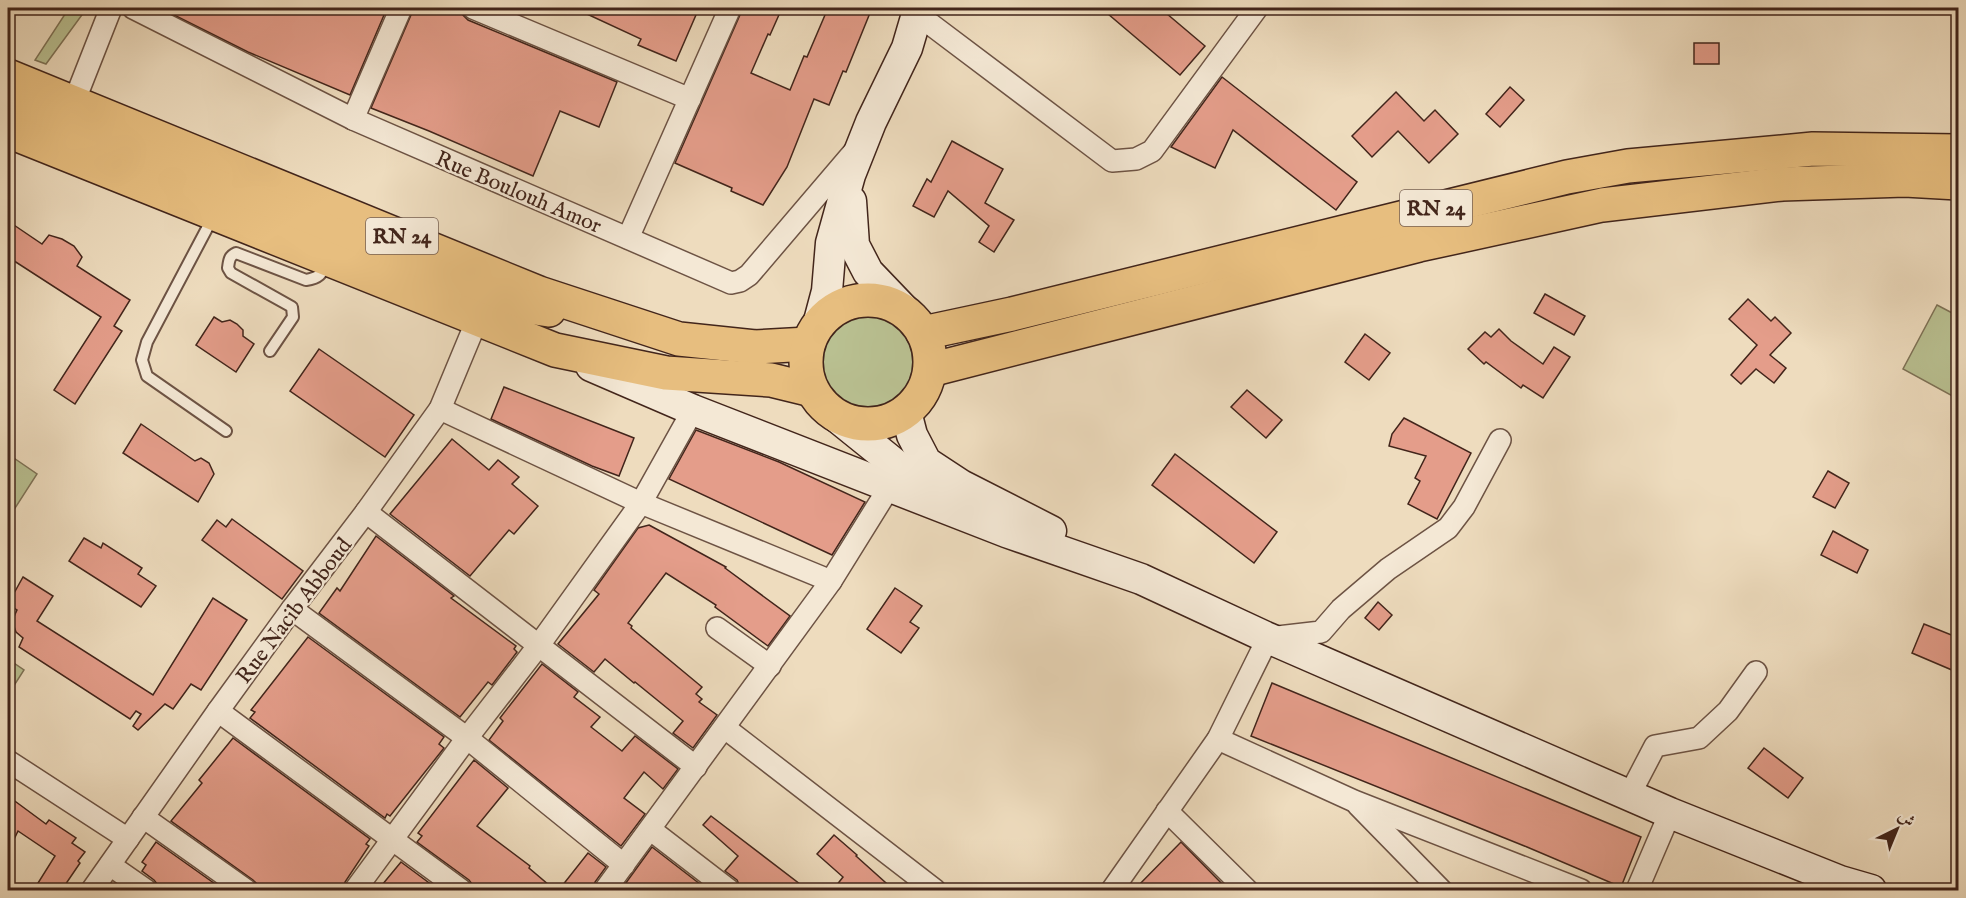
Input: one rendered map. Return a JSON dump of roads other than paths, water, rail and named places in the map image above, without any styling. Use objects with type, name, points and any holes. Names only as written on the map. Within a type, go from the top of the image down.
[{"type":"main road","points":[[916,11],[908,48],[864,140],[850,175],[831,243],[827,291],[806,359],[807,375],[823,402],[900,468],[1006,532]]},
{"type":"main road","name":"RN 24","points":[[8,76],[539,293],[627,323],[679,339],[755,347],[813,334]]},
{"type":"main road","name":"RN 24","points":[[8,101],[502,303],[627,323]]},
{"type":"main road","name":"RN 24","points":[[8,131],[555,350],[666,373],[771,380],[823,402]]},
{"type":"main road","name":"RN 24","points":[[917,326],[1011,314],[1567,177],[1628,166],[1813,149],[1959,151]]},
{"type":"main road","points":[[823,402],[852,422],[871,424],[891,420],[906,412],[921,396],[930,370],[929,351],[917,326],[868,273],[854,245],[850,175]]},
{"type":"main road","name":"RN 24","points":[[930,370],[1419,245],[1602,206],[1782,184],[1905,180],[1959,183]]},
{"type":"main road","points":[[813,334],[833,310],[853,302],[874,300],[895,306],[917,326]]},
{"type":"main road","points":[[555,350],[693,410],[1006,532],[1142,579]]},
{"type":"main road","points":[[906,412],[912,435],[926,462],[961,485],[1142,579],[1268,638],[1670,813],[1840,881],[1871,891]]},
{"type":"street","points":[[74,102],[111,8]]},
{"type":"street","name":"Rue Boulouh Amor","points":[[133,8],[353,119],[731,283],[749,275],[864,140]]},
{"type":"street","points":[[353,119],[400,8]]},
{"type":"street","points":[[473,8],[690,99]]},
{"type":"street","points":[[628,238],[730,8]]},
{"type":"street","points":[[916,11],[1112,160],[1136,159],[1152,152],[1257,8]]},
{"type":"street","name":"Rue Nacib Abboud","points":[[92,891],[218,711],[440,409],[477,320]]},
{"type":"street","points":[[440,409],[641,502],[831,580]]},
{"type":"street","points":[[355,891],[467,738],[539,645],[641,502],[693,410]]},
{"type":"street","points":[[1112,891],[1218,739],[1268,638],[1322,632],[1341,609],[1388,569],[1448,528],[1464,507],[1500,440]]},
{"type":"street","points":[[605,891],[725,729],[831,580],[890,486]]},
{"type":"street","points":[[366,512],[696,767]]},
{"type":"street","points":[[292,609],[467,738],[624,865]]},
{"type":"street","points":[[717,628],[770,666]]},
{"type":"street","points":[[1630,794],[1655,746],[1699,738],[1728,711],[1756,672]]},
{"type":"street","points":[[218,711],[461,891]]},
{"type":"street","points":[[725,729],[935,891]]},
{"type":"street","points":[[1218,739],[1354,801],[1581,891]]},
{"type":"street","points":[[8,761],[128,838]]},
{"type":"street","points":[[1354,801],[1441,891]]},
{"type":"street","points":[[1167,811],[1246,891]]},
{"type":"street","points":[[1636,891],[1670,813]]},
{"type":"street","points":[[143,817],[246,891]]},
{"type":"street","points":[[651,830],[729,891]]},
{"type":"street","points":[[110,865],[146,891]]},
{"type":"lane","points":[[215,214],[147,342],[142,360],[147,376],[226,430]]},
{"type":"lane","points":[[270,351],[293,317],[292,307],[231,273],[228,268],[229,259],[236,253],[306,279],[316,279],[322,274],[329,260]]}]
